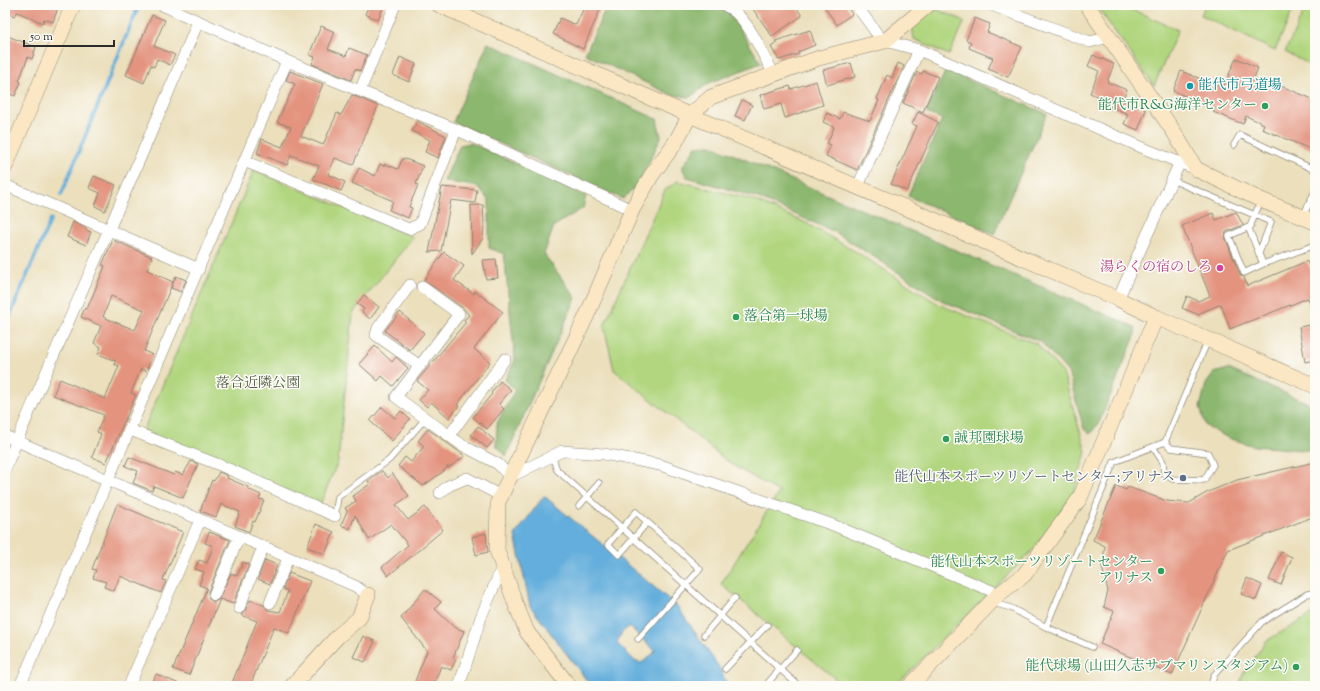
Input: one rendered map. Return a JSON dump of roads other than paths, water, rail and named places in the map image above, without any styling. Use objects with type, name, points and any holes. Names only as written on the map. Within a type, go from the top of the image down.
[{"type":"street","points":[[5,167],[73,5]]},
{"type":"street","points":[[162,5],[287,61],[456,130],[632,210]]},
{"type":"street","points":[[360,91],[395,5]]},
{"type":"street","points":[[439,5],[857,188],[1118,299],[1315,386]]},
{"type":"street","points":[[856,5],[878,35],[885,41],[919,50],[1196,168],[1261,200],[1309,219]]},
{"type":"street","points":[[569,686],[527,632],[514,600],[497,550],[498,502],[588,315],[632,210],[651,176],[675,143],[690,115],[711,97],[818,58],[885,41],[928,5]]},
{"type":"street","points":[[991,5],[1090,42],[1109,37]]},
{"type":"street","points":[[1087,5],[1174,132],[1196,168]]},
{"type":"street","points":[[729,6],[745,24],[772,74]]},
{"type":"street","points":[[5,469],[108,231],[152,134],[198,22]]},
{"type":"street","points":[[857,188],[919,50]]},
{"type":"street","points":[[20,686],[287,61]]},
{"type":"street","points":[[244,161],[409,229],[420,224],[456,130]]},
{"type":"street","points":[[1118,299],[1180,162]]},
{"type":"street","points":[[5,185],[108,231],[199,269]]},
{"type":"street","points":[[410,285],[378,328],[376,335],[420,366]]},
{"type":"street","points":[[422,287],[459,314],[396,397],[449,436],[498,464],[510,477]]},
{"type":"street","points":[[910,686],[995,598],[1024,575],[1080,498],[1099,456],[1156,317]]},
{"type":"street","points":[[449,436],[505,359]]},
{"type":"street","points":[[130,430],[222,466],[335,516]]},
{"type":"street","points":[[5,436],[355,586],[368,595],[359,618],[338,636],[292,686]]},
{"type":"street","points":[[510,477],[562,452],[604,454],[660,465],[833,525],[995,598]]},
{"type":"street","points":[[440,493],[448,486],[467,478],[501,496]]},
{"type":"street","points":[[129,686],[200,520]]},
{"type":"street","points":[[214,595],[239,537]]},
{"type":"street","points":[[238,608],[263,547]]},
{"type":"street","points":[[270,603],[288,558]]},
{"type":"street","points":[[459,686],[481,617],[503,565]]},
{"type":"lane","points":[[1234,145],[1240,135],[1315,170]]},
{"type":"lane","points":[[1172,180],[1271,222],[1259,253]]},
{"type":"lane","points":[[1309,219],[1315,191]]},
{"type":"lane","points":[[1261,200],[1249,229],[1263,264]]},
{"type":"lane","points":[[1251,226],[1229,236],[1244,273],[1263,264],[1315,245]]},
{"type":"lane","points":[[1046,627],[1114,462],[1165,442],[1208,340]]},
{"type":"lane","points":[[335,516],[338,497],[390,460],[426,418]]},
{"type":"lane","points":[[1152,447],[1164,462],[1164,473],[1172,479],[1204,480],[1213,465],[1208,453],[1171,448],[1165,442]]},
{"type":"lane","points":[[552,456],[557,470],[799,686]]},
{"type":"lane","points":[[579,506],[599,484]]},
{"type":"lane","points":[[638,639],[700,569],[648,522],[636,512],[608,544],[619,555],[648,522]]},
{"type":"lane","points":[[1211,686],[1214,675],[1262,622],[1307,594],[1315,593]]},
{"type":"lane","points":[[704,634],[735,598]]},
{"type":"lane","points":[[995,598],[1046,627],[1092,647]]},
{"type":"lane","points":[[725,669],[767,624]]},
{"type":"lane","points":[[765,686],[797,650]]},
{"type":"water","points":[[544,496],[677,606],[719,667],[728,686],[591,686],[530,606],[515,535]],"holes":[[[630,627],[655,651],[650,657],[641,663],[635,661],[617,643],[623,632]]]},
{"type":"waterway","points":[[61,195],[139,5]]},
{"type":"waterway","points":[[5,327],[51,219]]},
{"type":"place","name":"能代市弓道場","points":[[1190,86]]},
{"type":"place","name":"能代市R&G海洋センター","points":[[1265,106]]},
{"type":"place","name":"湯らくの宿のしろ","points":[[1220,268]]},
{"type":"place","name":"落合第一球場","points":[[736,317]]},
{"type":"place","name":"誠邦園球場","points":[[946,439]]},
{"type":"place","name":"能代山本スポーツリゾートセンター;アリナス","points":[[1183,478]]},
{"type":"place","name":"能代山本スポーツリゾートセンター アリナス","points":[[1161,571]]},
{"type":"place","name":"能代球場 (山田久志サブマリンスタジアム)","points":[[1296,667]]},
{"type":"park label","name":"落合近隣公園","points":[[258,384]]}]
